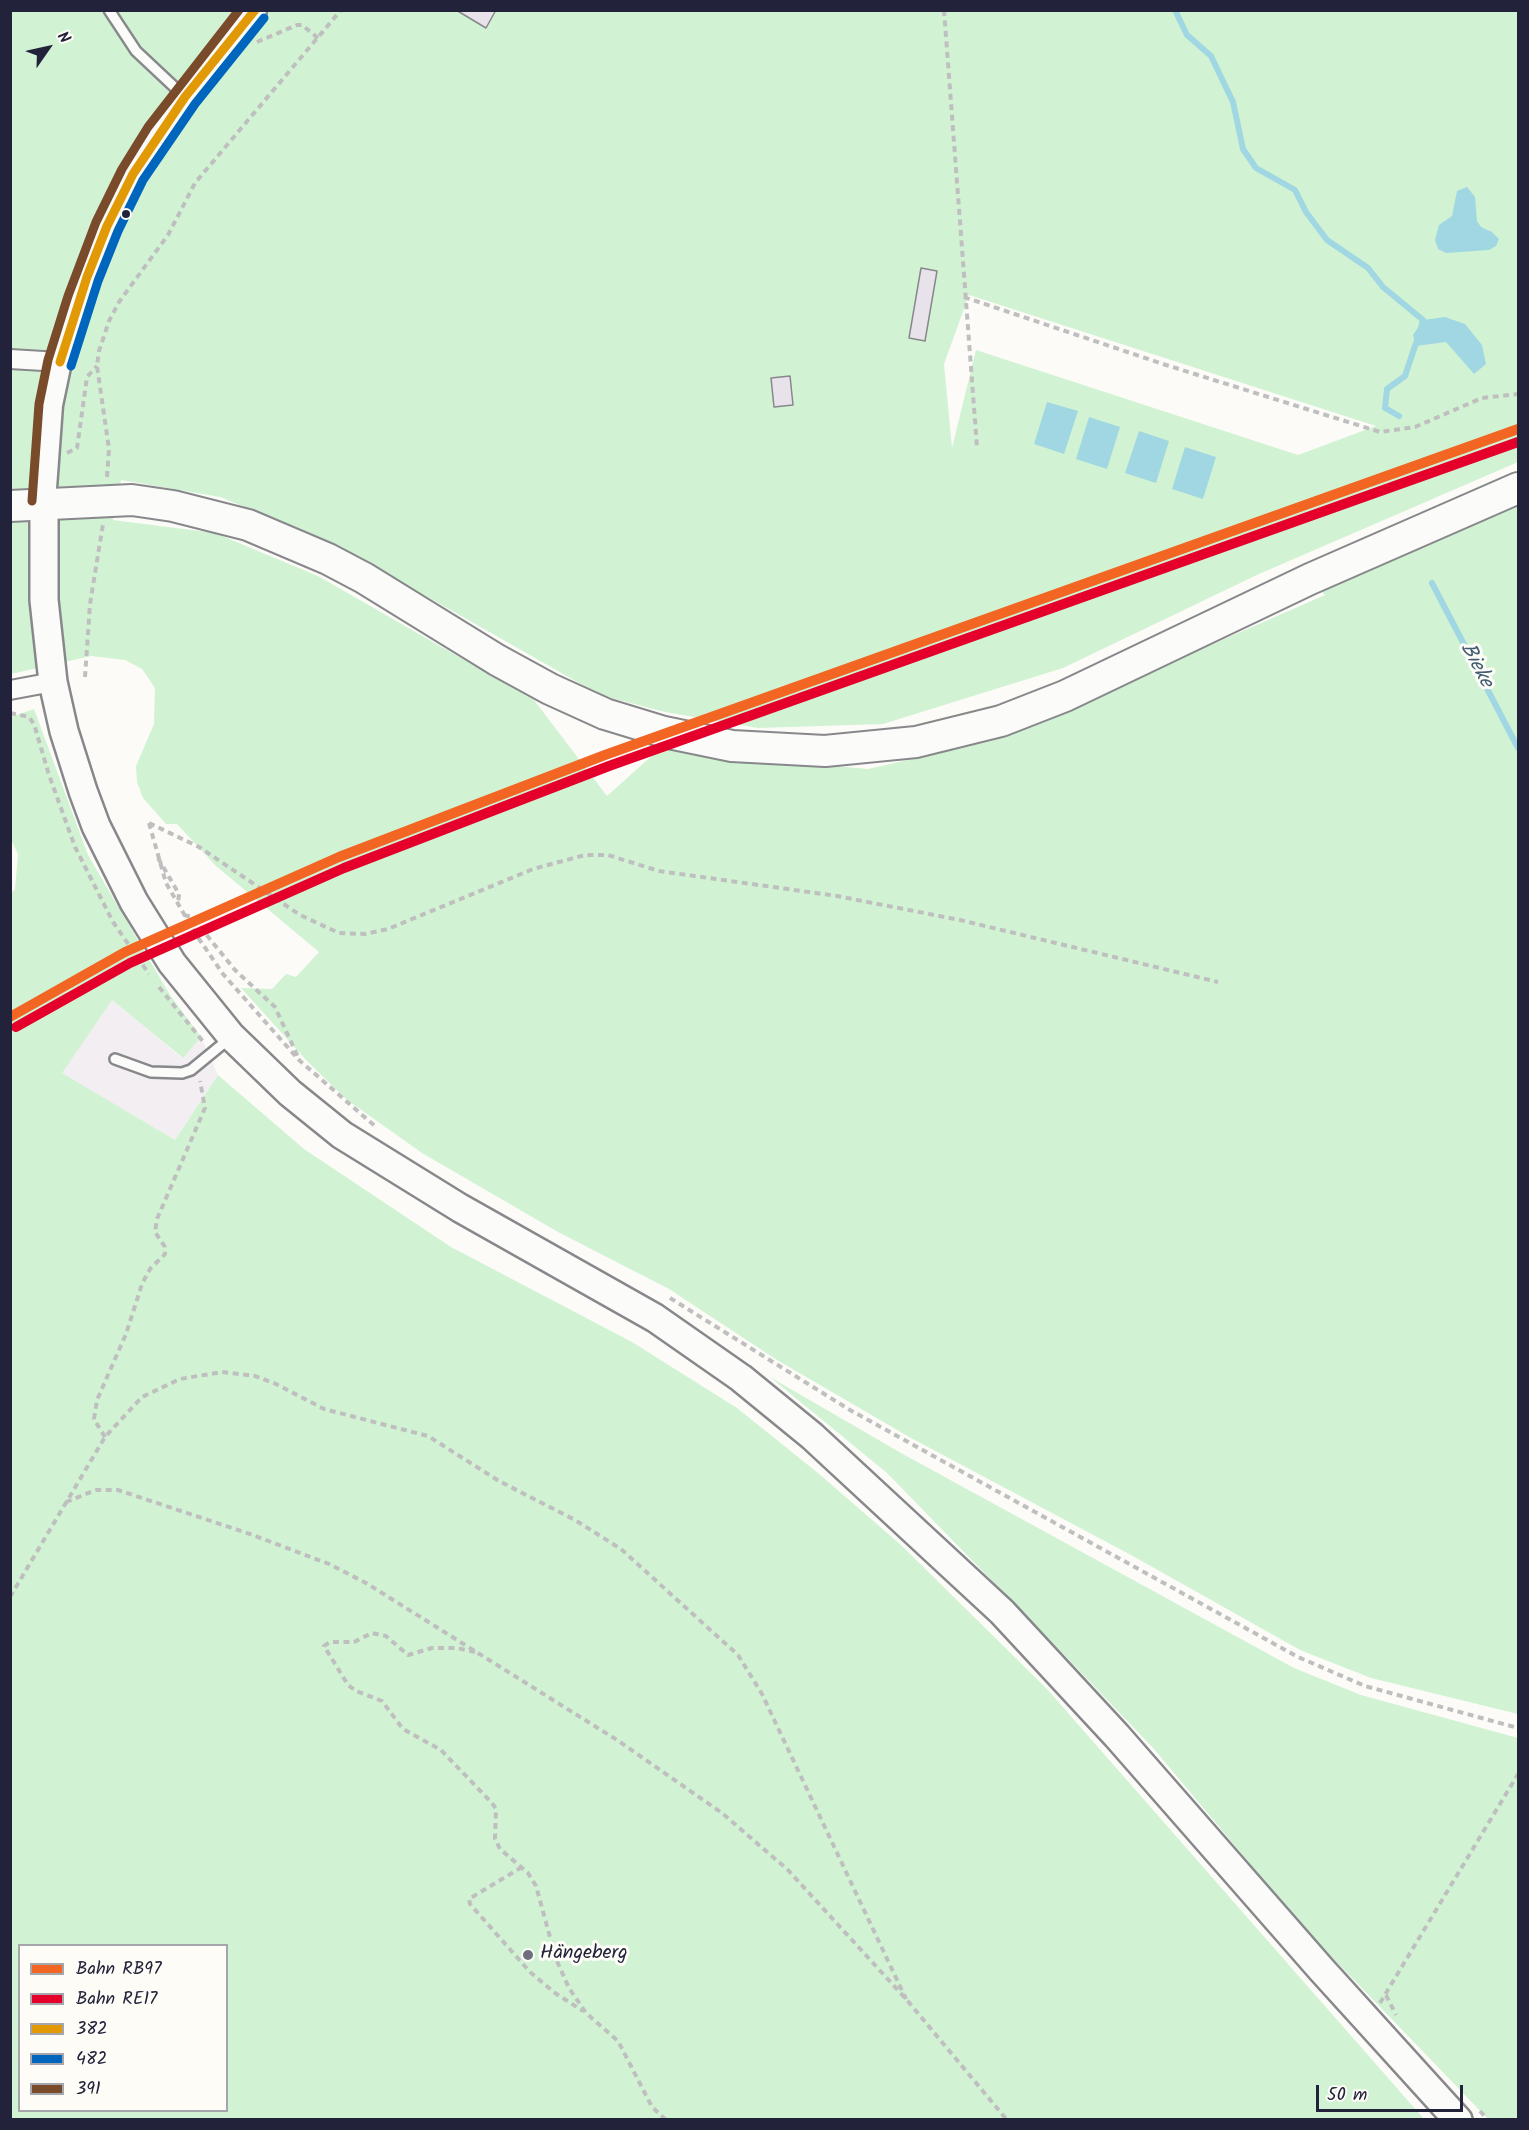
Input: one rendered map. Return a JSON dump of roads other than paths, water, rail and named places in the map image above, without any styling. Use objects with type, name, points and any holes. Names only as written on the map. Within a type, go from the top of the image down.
[{"type":"main road","points":[[10,506],[44,502],[132,500],[185,509],[248,525],[328,559],[364,578],[505,665],[605,714],[664,732],[732,746],[825,751],[916,742],[1000,721],[1065,696],[1320,574],[1518,488]]},
{"type":"main road","points":[[44,502],[44,600],[53,682],[73,762],[96,826],[118,872],[222,1045],[342,1135],[460,1208],[655,1318],[741,1378],[812,1436],[931,1543],[1019,1629],[1458,2120]]},
{"type":"street","points":[[44,502],[51,405],[60,362],[87,277],[117,202],[151,143],[255,10]]},
{"type":"street","points":[[10,359],[31,358],[60,362]]},
{"type":"street","points":[[10,690],[53,682]]},
{"type":"lane","points":[[109,10],[136,51],[185,97]]},
{"type":"lane","points":[[115,1059],[151,1072],[173,1074],[191,1070],[222,1045]]},
{"type":"water","points":[[1467,187],[1475,197],[1477,221],[1481,227],[1492,232],[1499,239],[1496,246],[1489,250],[1446,253],[1438,249],[1435,240],[1439,225],[1452,216],[1457,191]]},
{"type":"water","points":[[1445,317],[1465,324],[1482,345],[1486,364],[1474,374],[1446,342],[1416,346],[1413,335],[1423,320]]},
{"type":"water","points":[[1047,402],[1078,411],[1064,454],[1034,444]]},
{"type":"water","points":[[1089,417],[1120,427],[1107,469],[1076,459]]},
{"type":"water","points":[[1139,431],[1169,441],[1156,483],[1125,473]]},
{"type":"water","points":[[1185,447],[1216,457],[1203,499],[1172,489]]},
{"type":"waterway","points":[[1175,10],[1187,35],[1211,56],[1233,102],[1243,149],[1256,168],[1295,190],[1306,212],[1327,240],[1368,268],[1383,287],[1423,320],[1421,328]]},
{"type":"waterway","points":[[1399,416],[1385,408],[1387,389],[1405,376],[1417,340]]},
{"type":"waterway","name":"Bieke","points":[[1432,583],[1518,748]]},
{"type":"rail line","name":"RB97","points":[[10,1017],[125,952],[339,857],[605,755],[1518,429]]},
{"type":"rail line","name":"RE17","points":[[16,1027],[130,963],[344,868],[609,766],[1518,442]]},
{"type":"place","name":"Hängeberg","points":[[528,1955]]}]
